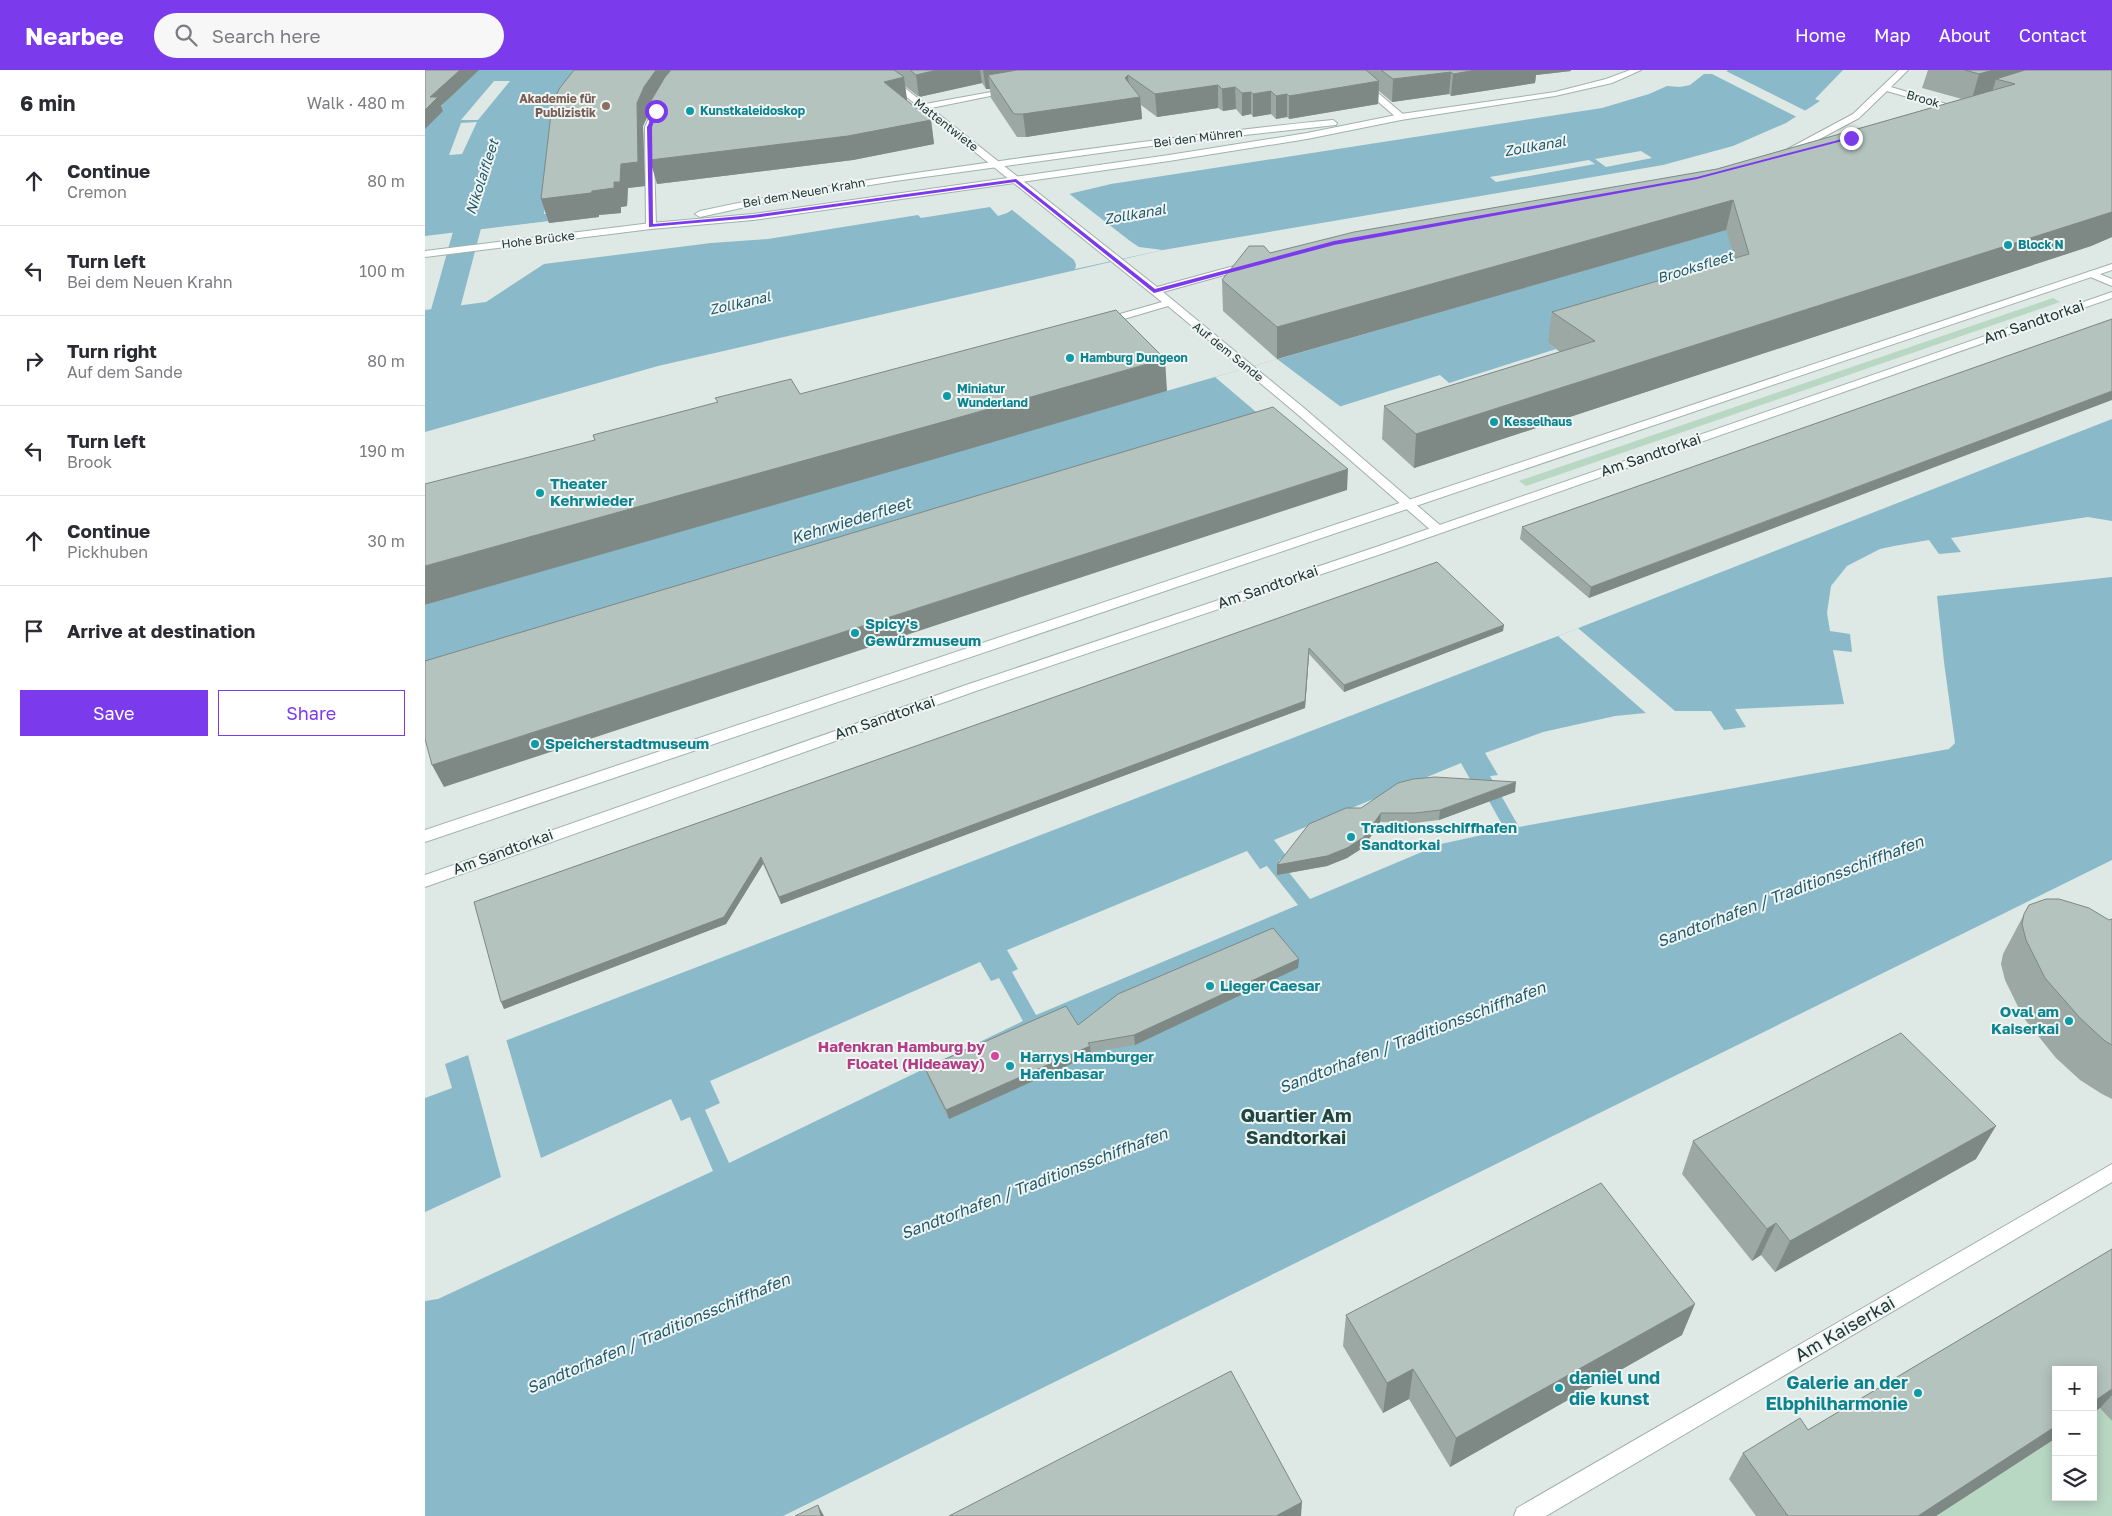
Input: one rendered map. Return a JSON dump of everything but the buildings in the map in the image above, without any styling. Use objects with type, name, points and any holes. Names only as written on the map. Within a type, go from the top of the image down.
[{"type":"main road","name":"Mattentwiete","points":[[877,70],[1016,180]]},
{"type":"main road","points":[[1346,70],[1401,117]]},
{"type":"main road","name":"Bei den Mühren","points":[[1016,180],[1307,136],[1401,117],[1570,91],[1609,81],[1637,70]]},
{"type":"main road","name":"Brook","points":[[1825,145],[1780,157],[1855,116],[1904,70]]},
{"type":"main road","name":"Brook","points":[[1887,88],[1963,108],[1943,113]]},
{"type":"main road","points":[[923,107],[1018,89]]},
{"type":"main road","points":[[651,226],[649,127],[656,111]]},
{"type":"main road","name":"Bei den Mühren","points":[[996,164],[1179,139],[1401,117]]},
{"type":"main road","name":"Bei dem Neuen Krahn","points":[[651,226],[748,202],[792,194],[996,164]]},
{"type":"main road","name":"Bei dem Neuen Krahn","points":[[651,226],[753,217],[1016,180]]},
{"type":"main road","name":"Auf dem Sande","points":[[1016,180],[1247,367],[1437,530]]},
{"type":"main road","name":"Hohe Brücke","points":[[425,254],[651,226]]},
{"type":"main road","points":[[1154,291],[1259,262]]},
{"type":"main road","name":"Am Sandtorkai","points":[[429,832],[2112,267]]},
{"type":"main road","points":[[2092,274],[2112,283]]},
{"type":"main road","name":"Am Sandtorkai","points":[[425,881],[971,688],[1437,530],[2112,295]]},
{"type":"main road","points":[[1095,324],[1169,303]]},
{"type":"main road","name":"Am Kaiserkai","points":[[1525,1516],[2112,1172]]},
{"type":"green space","points":[[2053,298],[2060,302],[1526,486],[1519,481]]},
{"type":"green space","points":[[2109,1403],[2112,1407],[2112,1516],[1936,1516],[2052,1440],[2052,1501],[2097,1501],[2097,1410]]},
{"type":"water","points":[[475,70],[602,70],[545,204],[544,214],[551,214],[550,221],[425,237],[425,120],[437,111]]},
{"type":"water","name":"Zollkanal","points":[[1709,70],[1843,70],[1815,99],[1820,101],[1786,123],[1733,146],[1663,165],[1163,250],[658,366],[425,432],[425,310],[486,302],[544,264],[711,243],[768,239],[918,215],[921,218],[990,207],[998,216],[1018,206],[1111,184],[1602,108],[1649,94],[1667,86],[1680,87],[1690,85]]},
{"type":"water","points":[[1929,171],[1548,343],[1556,349],[1449,383],[1440,375],[1157,464],[425,686],[425,605]]},
{"type":"water","name":"Sandtorhafen / Traditionsschiffhafen","points":[[2112,419],[2112,860],[783,1516],[425,1516],[425,1098],[452,1088],[445,1064],[1558,636]]},
{"type":"pier","points":[[1705,70],[1729,70],[1726,71],[1808,112],[1799,118],[1712,74],[1699,74]]},
{"type":"pier","points":[[494,81],[510,81],[478,120],[461,120]]},
{"type":"pier","points":[[477,122],[462,154],[449,155],[461,123]]},
{"type":"pier","points":[[1641,151],[1652,158],[1606,167],[1595,159]]},
{"type":"pier","points":[[1589,160],[1595,164],[1496,182],[1490,177]]},
{"type":"pier","points":[[1067,192],[1139,247],[1163,250],[1075,269],[1074,260],[1011,209],[1017,204]]},
{"type":"pier","points":[[550,221],[550,223],[425,239],[425,236]]},
{"type":"pier","points":[[1277,359],[1341,407],[1276,429],[1215,377]]},
{"type":"pier","points":[[2088,517],[2112,521],[2112,577],[1937,596],[1955,743],[1949,749],[1519,827],[1490,776],[1498,775],[1485,753],[1543,732],[1615,716],[1646,713],[1558,636],[1578,628],[1675,711],[1711,711],[1724,730],[1746,727],[1735,709],[1844,704],[1833,650],[1852,652],[1850,634],[1830,631],[1827,613],[1831,586],[1847,566],[1880,549],[1894,546],[1929,540],[1939,554],[1961,552],[1951,538]]},
{"type":"pier","points":[[1461,763],[1471,781],[1477,779],[1505,830],[1441,844],[1310,899],[1279,860],[1287,857],[1274,840]]},
{"type":"pier","points":[[1247,851],[1260,869],[1267,866],[1298,905],[1036,1015],[1012,972],[1018,969],[1007,950]]},
{"type":"pier","points":[[980,962],[991,981],[999,978],[1023,1021],[729,1163],[705,1110],[720,1103],[710,1081]]},
{"type":"pier","points":[[506,1039],[541,1158],[671,1099],[681,1121],[690,1117],[713,1171],[438,1299],[425,1301],[425,1212],[501,1177],[468,1055]]},
{"type":"waterway","name":"Nikolaifleet","points":[[431,362],[482,175]]},
{"type":"place","name":"Akademie für Publizistik","points":[[606,106]]},
{"type":"place","name":"Kunstkaleidoskop","points":[[690,111]]},
{"type":"place","name":"Block N","points":[[2008,245]]},
{"type":"place","name":"Hamburg Dungeon","points":[[1070,358]]},
{"type":"place","name":"Miniatur Wunderland","points":[[947,396]]},
{"type":"place","name":"Kesselhaus","points":[[1494,422]]},
{"type":"place","name":"Theater Kehrwieder","points":[[540,493]]},
{"type":"place","name":"Spicy's Gewürzmuseum","points":[[855,633]]},
{"type":"place","name":"Speicherstadtmuseum","points":[[535,744]]},
{"type":"place","name":"Traditionsschiffhafen Sandtorkai","points":[[1351,837]]},
{"type":"place","name":"Lieger Caesar","points":[[1210,986]]},
{"type":"place","name":"Oval am Kaiserkai","points":[[2069,1021]]},
{"type":"place","name":"Hafenkran Hamburg by Floatel (Hideaway)","points":[[995,1056]]},
{"type":"place","name":"Harrys Hamburger Hafenbasar","points":[[1010,1066]]},
{"type":"place","name":"daniel und die kunst","points":[[1559,1388]]},
{"type":"place","name":"Galerie an der Elbphilharmonie","points":[[1918,1393]]},
{"type":"district","name":"Quartier Am Sandtorkai","points":[[1296,1126]]},
{"type":"route","points":[[656,111],[649,127],[651,226],[753,217],[1016,180],[1154,291],[1334,243],[1697,178],[1851,138]]},
{"type":"water label","name":"Brooksfleet","points":[[1695,267]]},
{"type":"water label","name":"Kehrwiederfleet","points":[[851,520]]}]
